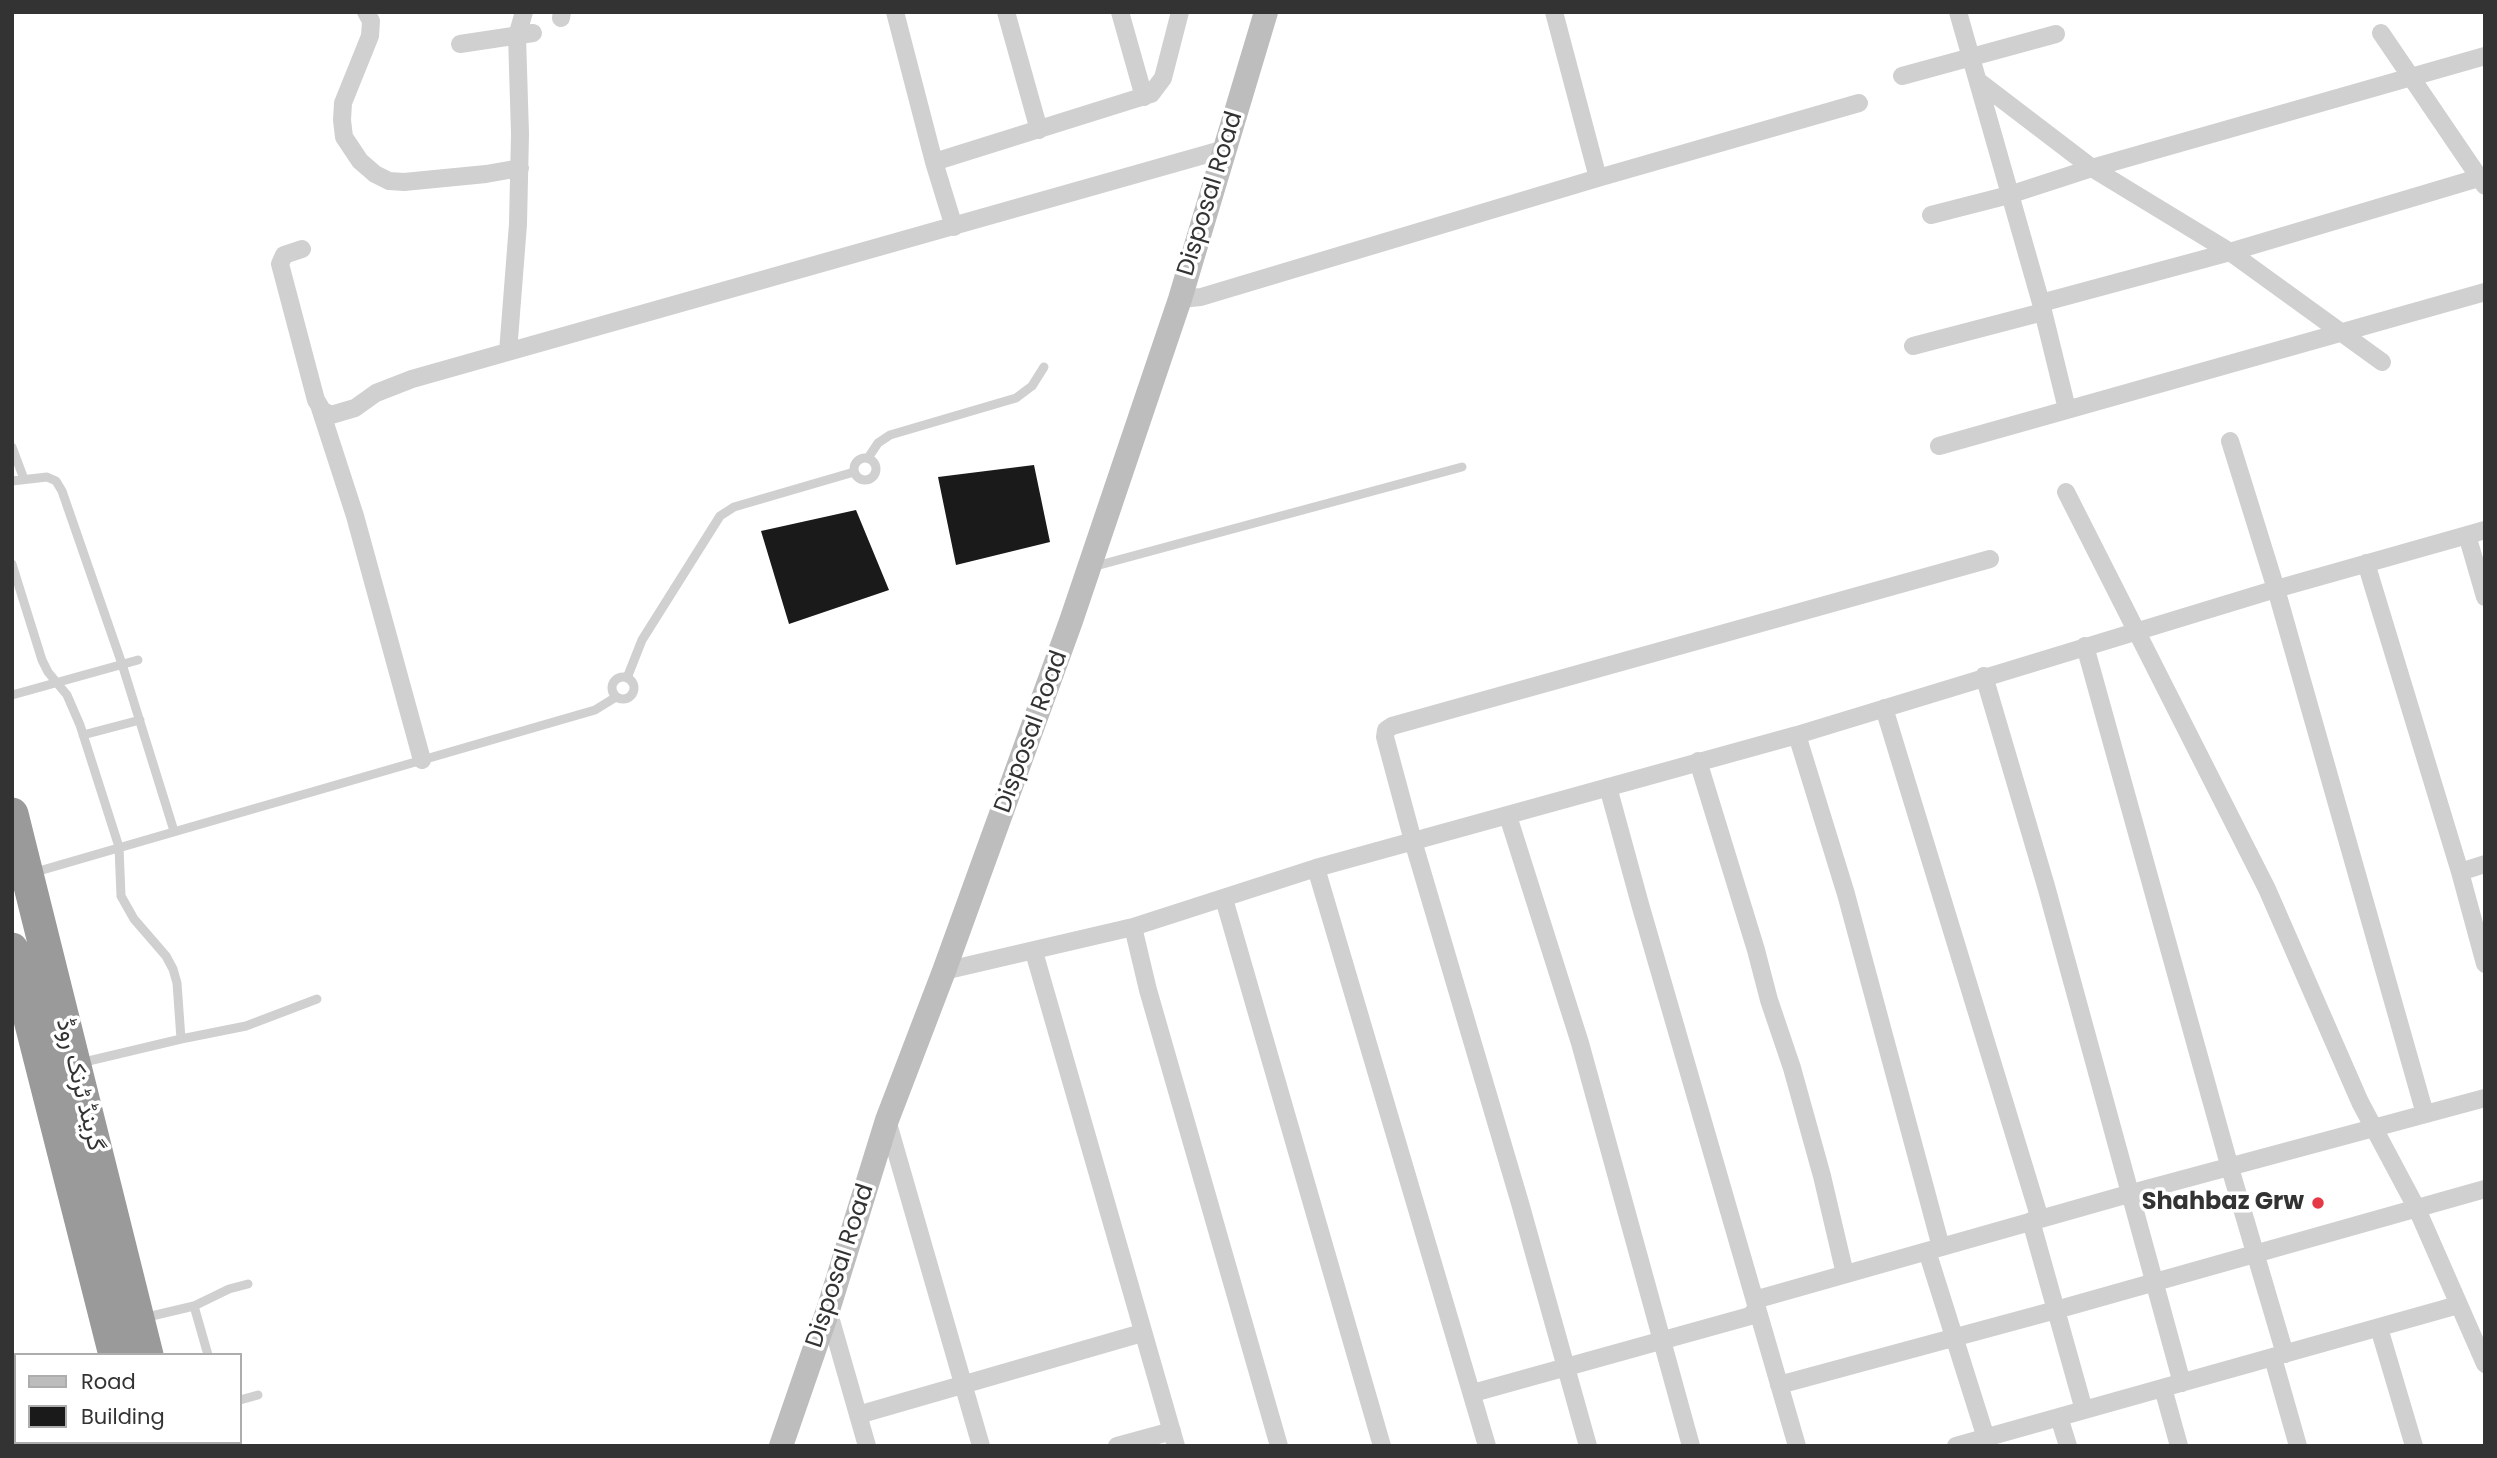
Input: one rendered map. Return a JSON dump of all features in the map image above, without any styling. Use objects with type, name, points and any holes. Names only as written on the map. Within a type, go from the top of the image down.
[{"type":"highway","name":"گرینڈ ٹرنک روڈ","points":[[12,814],[27,874],[59,1068],[115,1353]]},
{"type":"highway","name":"گرینڈ ٹرنک روڈ","points":[[13,959],[59,1068],[146,1353]]},
{"type":"street","points":[[366,12],[371,21],[370,36],[342,111],[345,136],[360,161],[374,174],[389,181],[404,182],[520,168]]},
{"type":"street","points":[[508,352],[518,224],[524,12]]},
{"type":"street","points":[[895,12],[954,227]]},
{"type":"street","points":[[1006,12],[1039,130]]},
{"type":"street","points":[[1120,12],[1144,97]]},
{"type":"street","points":[[934,162],[1144,97],[1157,89],[1163,78],[1180,12]]},
{"type":"street","name":"Disposal Road","points":[[780,1446],[828,1310],[887,1121],[1040,714],[1180,299],[1266,12]]},
{"type":"street","points":[[1554,12],[1598,178]]},
{"type":"street","points":[[1958,12],[2042,308],[2067,409]]},
{"type":"street","points":[[1913,346],[2483,180],[2381,33]]},
{"type":"street","points":[[460,44],[525,34]]},
{"type":"street","points":[[1902,76],[2056,34]]},
{"type":"street","points":[[1931,215],[2009,195],[2092,168],[2485,56]]},
{"type":"street","points":[[1978,81],[2092,168],[2230,252],[2382,362]]},
{"type":"street","points":[[1180,299],[1201,297],[1859,103]]},
{"type":"street","points":[[319,405],[325,413],[340,414],[355,408],[387,387],[1225,149]]},
{"type":"street","points":[[302,249],[284,255],[279,264],[319,405],[355,516],[422,760]]},
{"type":"street","points":[[1939,446],[2485,292]]},
{"type":"street","points":[[2230,441],[2276,589],[2425,1114]]},
{"type":"street","points":[[2066,492],[2267,889],[2360,1102],[2417,1209],[2485,1364]]},
{"type":"street","points":[[944,971],[1133,928],[1316,868],[1797,735],[2276,589],[2476,533],[2485,597]]},
{"type":"street","points":[[1588,1446],[1520,1203],[1413,841],[1385,737],[1386,730],[1392,726],[1990,559]]},
{"type":"street","points":[[2366,563],[2460,872],[2485,964]]},
{"type":"street","points":[[2085,646],[2255,1254],[2298,1446]]},
{"type":"street","points":[[1984,676],[2132,1193],[2182,1383]]},
{"type":"street","points":[[1884,708],[2036,1220],[2056,1310],[2084,1410]]},
{"type":"street","points":[[1797,735],[1846,894],[1955,1337],[1986,1437]]},
{"type":"street","points":[[1698,761],[1792,1068],[1822,1176],[1845,1274]]},
{"type":"street","points":[[1608,787],[1797,1446]]},
{"type":"street","points":[[1508,816],[1580,1043],[1690,1446]]},
{"type":"street","points":[[2460,872],[2485,864]]},
{"type":"street","points":[[1316,868],[1487,1446]]},
{"type":"street","points":[[1224,899],[1382,1446]]},
{"type":"street","points":[[1133,928],[1151,1002],[1279,1446]]},
{"type":"street","points":[[1034,952],[1174,1438],[1117,1446]]},
{"type":"street","points":[[1473,1394],[1750,1316],[1756,1309],[1758,1299],[2132,1193],[2485,1098]]},
{"type":"street","points":[[887,1121],[981,1446]]},
{"type":"street","points":[[1779,1385],[2485,1189]]},
{"type":"street","points":[[1956,1446],[2458,1306]]},
{"type":"street","points":[[828,1310],[867,1446]]},
{"type":"street","points":[[2379,1328],[2414,1446]]},
{"type":"street","points":[[858,1416],[1142,1333]]},
{"type":"street","points":[[2163,1388],[2179,1446]]},
{"type":"street","points":[[2059,1417],[2068,1446]]},
{"type":"lane","points":[[868,458],[878,443],[890,435],[1016,398],[1032,386],[1044,367]]},
{"type":"lane","points":[[12,447],[24,479]]},
{"type":"lane","points":[[863,457],[876,464],[873,477],[865,480],[856,476],[855,472],[856,463],[863,457]]},
{"type":"lane","points":[[1089,568],[1462,467]]},
{"type":"lane","points":[[628,678],[642,640],[720,516],[734,507],[855,472]]},
{"type":"lane","points":[[12,481],[47,477],[56,481],[62,491],[122,664],[174,831]]},
{"type":"lane","points":[[12,564],[42,660],[72,706],[83,735],[119,847],[121,896],[126,908],[166,956],[173,969],[177,983],[181,1039]]},
{"type":"lane","points":[[12,695],[138,660]]},
{"type":"lane","points":[[27,874],[595,710],[617,697],[626,698],[633,692],[633,683],[628,678],[620,678],[613,684],[613,693],[617,697]]},
{"type":"lane","points":[[83,735],[140,720]]},
{"type":"lane","points":[[59,1068],[246,1026],[317,999]]},
{"type":"lane","points":[[137,1319],[194,1306],[229,1289],[248,1284]]},
{"type":"lane","points":[[194,1306],[207,1353]]},
{"type":"lane","points":[[242,1399],[258,1395]]},
{"type":"building","points":[[1034,465],[1050,542],[956,565],[938,477]]},
{"type":"building","points":[[856,510],[889,590],[789,624],[761,531]]},
{"type":"place","name":"Shahbaz Grw","points":[[2318,1203]]}]
